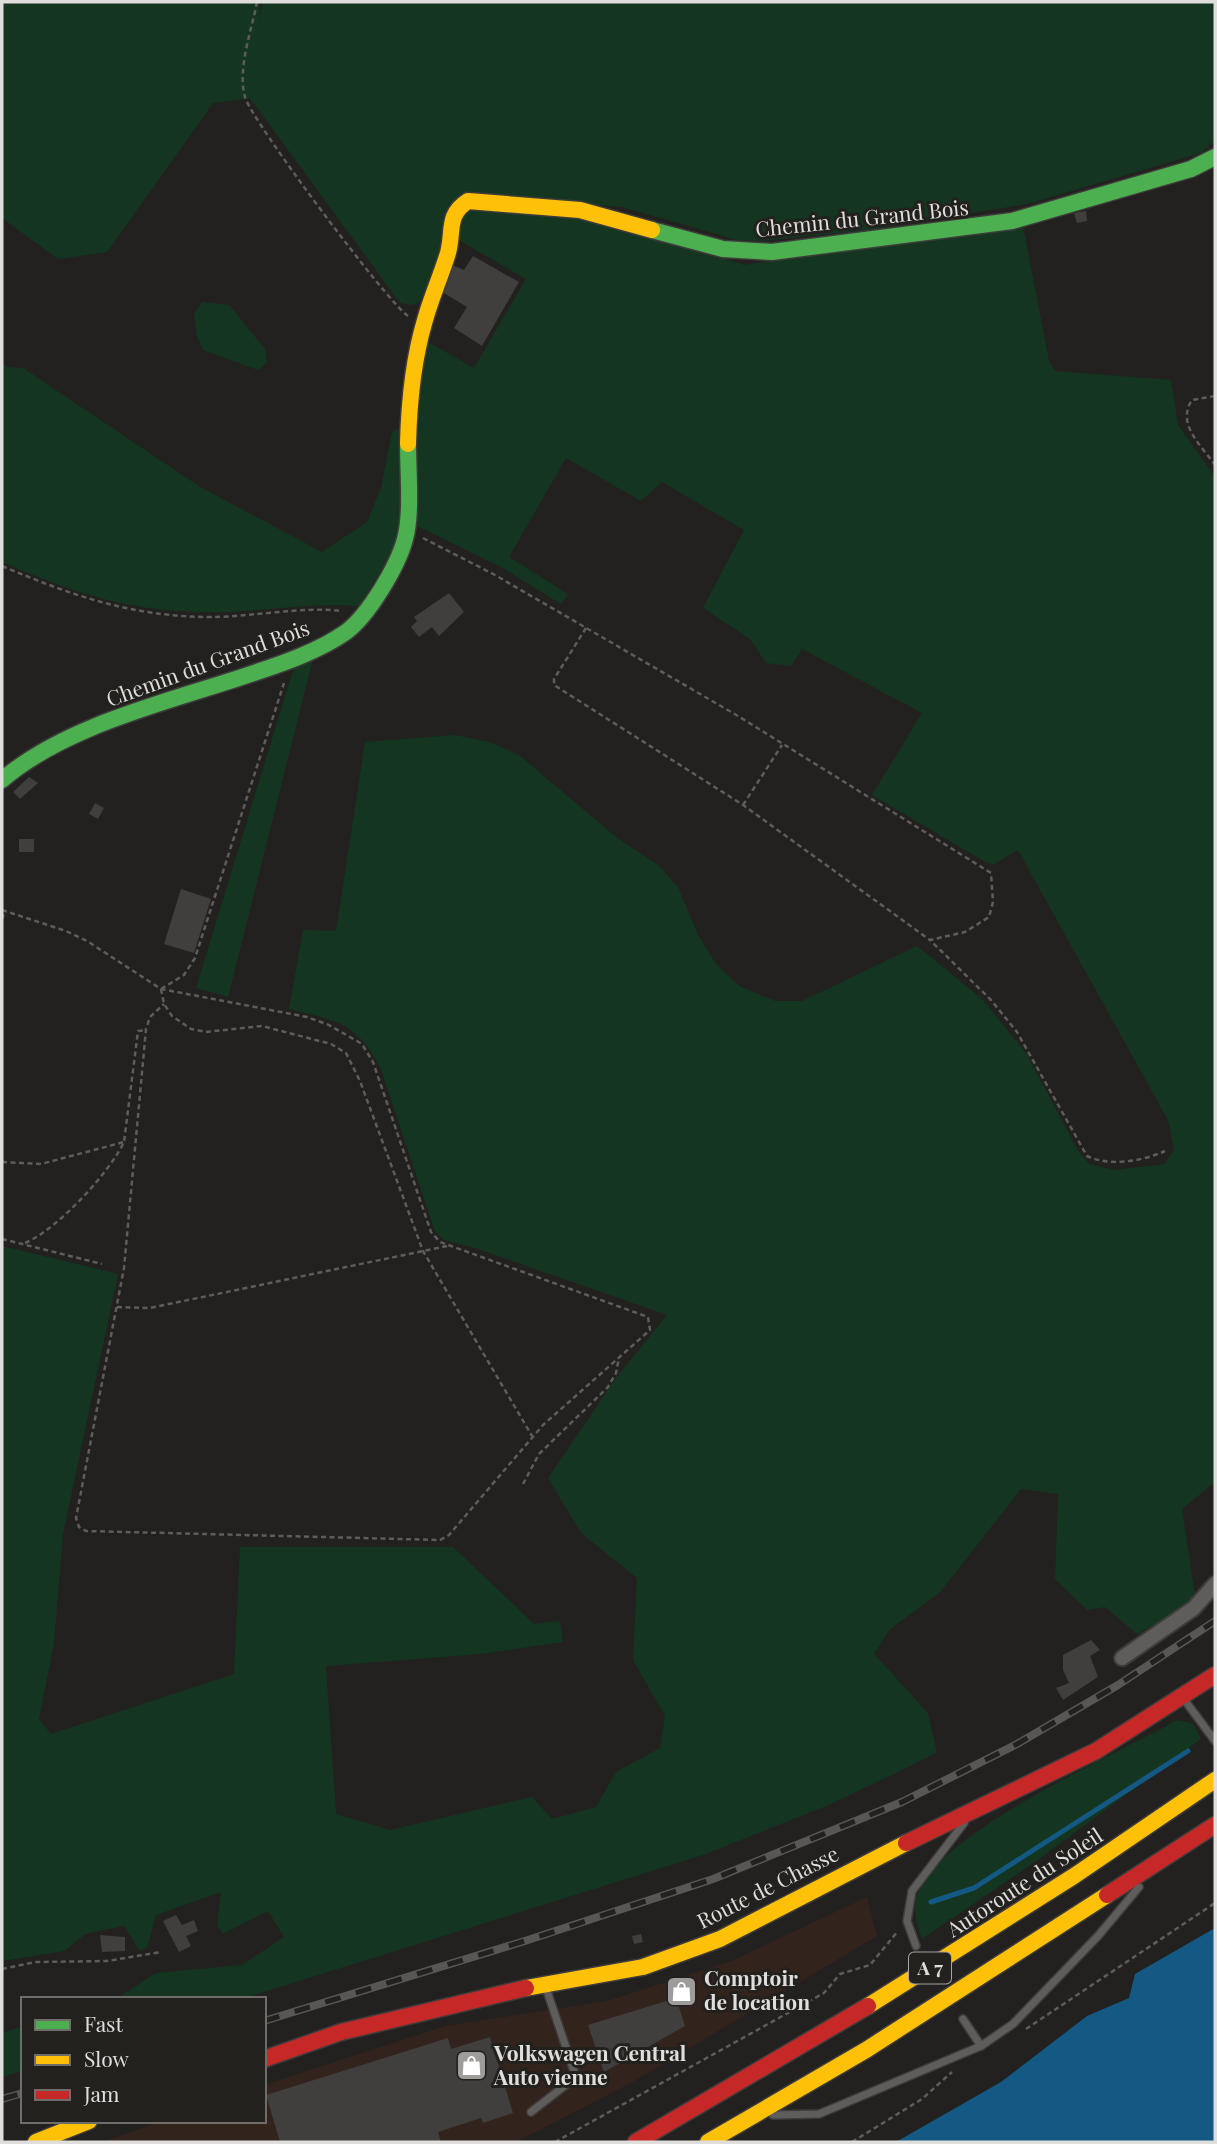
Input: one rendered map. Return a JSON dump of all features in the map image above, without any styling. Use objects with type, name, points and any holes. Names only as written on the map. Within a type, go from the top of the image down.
[{"type":"main road","name":"Chemin du Grand Bois","points":[[2,780],[23,762],[62,739],[292,660],[345,632],[383,588],[406,537],[410,394],[424,322],[449,250],[452,216],[457,208],[468,201],[580,210],[723,249],[772,253],[1012,221],[1191,169],[1215,157]]},
{"type":"main road","name":"Route de Chasse","points":[[266,2058],[341,2032],[545,1984],[643,1967],[720,1939],[845,1872],[1096,1751],[1215,1675]]},
{"type":"main road","name":"Autoroute du Soleil","points":[[636,2142],[919,1975],[1140,1834],[1215,1780]]},
{"type":"main road","name":"A 7","points":[[708,2142],[930,2010],[1215,1825]]},
{"type":"main road","points":[[36,2142],[84,2123]]},
{"type":"street","points":[[1122,1658],[1194,1608],[1215,1584]]},
{"type":"lane","points":[[1183,1697],[1215,1741]]},
{"type":"lane","points":[[916,1945],[907,1921],[912,1891],[930,1863],[975,1809]]},
{"type":"lane","points":[[755,2116],[819,2114],[981,2046],[1013,2024],[1098,1936],[1158,1864]]},
{"type":"lane","points":[[531,2112],[576,2077],[545,1984]]},
{"type":"lane","points":[[963,2019],[981,2046]]},
{"type":"path","points":[[257,2],[242,82],[251,112],[390,299],[405,315],[424,322]]},
{"type":"path","points":[[1215,396],[1192,400],[1186,410],[1185,420],[1215,465]]},
{"type":"path","points":[[406,537],[428,539],[586,628],[991,873],[993,902],[989,917],[965,932],[930,940]]},
{"type":"path","points":[[2,566],[64,592],[155,615],[213,617],[334,610],[357,620]]},
{"type":"path","points":[[586,628],[554,679],[554,685],[743,806],[930,940],[991,1000],[1017,1032],[1087,1156],[1105,1162],[1151,1157],[1165,1151]]},
{"type":"path","points":[[161,989],[184,975],[195,958],[292,660]]},
{"type":"path","points":[[743,806],[782,745]]},
{"type":"path","points":[[2,919],[4,910],[87,941],[161,989],[307,1017],[350,1035],[362,1044],[373,1062],[432,1232],[448,1246],[648,1318],[650,1330],[532,1437],[449,1535],[440,1540],[86,1531],[79,1527],[76,1518],[124,1268],[146,1030],[150,1017],[164,1004]]},
{"type":"path","points":[[161,989],[164,1004],[172,1017],[191,1029],[206,1032],[262,1026],[331,1044],[346,1053],[360,1081],[423,1251],[532,1437]]},
{"type":"path","points":[[25,1243],[68,1212],[118,1154],[124,1142],[138,1031],[146,1030]]},
{"type":"path","points":[[2,1162],[41,1164],[124,1142]]},
{"type":"path","points":[[2,1239],[102,1264]]},
{"type":"path","points":[[117,1307],[150,1308],[448,1246]]},
{"type":"path","points":[[523,1484],[539,1454],[608,1387],[616,1373],[619,1358]]},
{"type":"path","points":[[1018,2032],[1031,2027],[1215,1903]]},
{"type":"path","points":[[555,2142],[824,1993],[840,1974],[870,1965],[907,1921]]},
{"type":"path","points":[[2,1969],[35,1962],[88,1962],[161,1952]]},
{"type":"path","points":[[852,2142],[922,2099],[981,2046]]},
{"type":"shaded area","points":[[867,1897],[877,1936],[631,2083],[516,2142],[102,2142],[156,2123],[266,2123],[266,2084],[445,2026],[607,2001],[731,1961]]},
{"type":"green space","points":[[2,2],[260,2],[259,21],[263,2],[1215,2],[1215,141],[1201,153],[1027,204],[877,229],[761,241],[737,240],[622,207],[477,195],[446,241],[420,302],[411,305],[400,303],[250,98],[213,103],[107,252],[58,259],[2,218]]},
{"type":"green space","points":[[470,207],[609,222],[744,265],[1023,226],[1049,361],[1055,371],[1171,380],[1178,425],[1215,477],[1215,1482],[1182,1509],[1195,1596],[1176,1614],[1137,1634],[1105,1607],[1087,1610],[1055,1579],[1058,1494],[1021,1489],[940,1592],[890,1629],[874,1654],[928,1713],[937,1753],[831,1804],[703,1855],[247,1997],[119,1997],[156,1973],[242,1965],[284,1937],[268,1911],[223,1934],[217,1926],[221,1892],[156,1915],[147,1948],[139,1950],[124,1926],[85,1934],[64,1951],[2,1961],[2,1246],[118,1274],[63,1534],[54,1643],[39,1719],[51,1734],[234,1674],[240,1547],[453,1547],[534,1624],[560,1621],[563,1642],[480,1654],[326,1666],[336,1814],[390,1830],[532,1797],[552,1819],[596,1807],[616,1772],[660,1748],[665,1716],[633,1660],[637,1578],[581,1533],[548,1478],[616,1378],[667,1315],[475,1248],[444,1240],[435,1231],[381,1069],[372,1053],[363,1041],[344,1026],[289,1009],[303,930],[336,931],[365,742],[455,735],[489,742],[519,755],[616,837],[658,865],[678,887],[698,935],[716,964],[739,986],[775,1001],[802,1001],[917,946],[982,999],[1026,1053],[1078,1151],[1089,1164],[1114,1170],[1165,1164],[1174,1149],[1168,1120],[1018,850],[994,864],[987,863],[872,795],[922,713],[802,649],[791,666],[766,663],[750,639],[703,608],[744,530],[662,482],[641,501],[566,458],[509,557],[568,594],[561,604],[501,567],[417,526],[414,519],[421,362],[428,342],[474,368],[526,279],[455,238],[459,220]]},
{"type":"green space","points":[[202,302],[229,305],[265,349],[267,363],[258,370],[203,350],[197,337],[194,314]]},
{"type":"green space","points":[[2,362],[7,367],[23,368],[200,487],[322,552],[367,522],[381,488],[392,432],[404,426],[399,526],[394,549],[359,606],[326,605],[225,612],[164,610],[110,600],[58,584],[2,562]]},
{"type":"green space","points":[[314,655],[228,997],[196,988],[290,680],[297,662]]},
{"type":"green space","points":[[1178,1720],[1193,1724],[1201,1739],[1035,1862],[922,1939],[915,1911],[918,1893],[932,1870],[959,1845],[1034,1796]]},
{"type":"green space","points":[[21,2027],[21,2071],[2,2077],[2,2033]]},
{"type":"water","points":[[1215,1928],[1215,2142],[896,2142],[1001,2082],[1087,2016],[1129,1998],[1135,1974]]},
{"type":"building","points":[[1086,211],[1087,221],[1077,223],[1074,213]]},
{"type":"building","points":[[473,256],[519,282],[482,346],[454,328],[467,307],[444,293],[452,265],[464,270]]},
{"type":"building","points":[[449,593],[464,612],[439,636],[432,627],[419,637],[411,627],[417,621],[414,617]]},
{"type":"building","points":[[29,777],[38,783],[20,799],[13,792]]},
{"type":"building","points":[[95,803],[104,808],[98,819],[89,814]]},
{"type":"building","points":[[19,839],[34,839],[34,852],[19,852]]},
{"type":"building","points":[[181,889],[211,899],[194,953],[164,944]]},
{"type":"building","points":[[1091,1640],[1100,1650],[1090,1656],[1098,1677],[1063,1700],[1056,1688],[1069,1683],[1063,1670],[1063,1655]]},
{"type":"building","points":[[176,1915],[182,1925],[194,1920],[198,1931],[186,1936],[191,1946],[179,1952],[163,1921]]},
{"type":"building","points":[[641,1934],[643,1942],[634,1944],[632,1936]]},
{"type":"building","points":[[100,1935],[125,1937],[125,1951],[102,1952]]},
{"type":"building","points":[[676,1998],[685,2026],[604,2072],[588,2025]]},
{"type":"building","points":[[490,2037],[513,2113],[483,2123],[481,2118],[438,2132],[441,2142],[280,2142],[266,2095],[448,2038],[451,2049]]},
{"type":"waterway","points":[[931,1902],[974,1888],[1188,1751]]},
{"type":"railway","points":[[266,2020],[528,1940],[713,1879],[902,1802],[1017,1744],[1118,1685],[1215,1621]]},
{"type":"railway","points":[[2,2099],[21,2094]]},
{"type":"traffic: fast","points":[[652,230],[723,249],[772,252],[1012,221],[1191,169],[1215,157]]},
{"type":"traffic: fast","points":[[2,780],[28,760],[89,729],[155,704],[289,661],[324,645],[355,625],[389,576],[405,539],[409,493],[408,444]]},
{"type":"traffic: slow","points":[[408,444],[417,350],[448,253],[452,224],[461,206],[468,201],[580,210],[652,230]]},
{"type":"traffic: slow","points":[[868,2006],[1074,1876],[1215,1780]]},
{"type":"traffic: slow","points":[[526,1988],[643,1967],[720,1939],[906,1843]]},
{"type":"traffic: slow","points":[[708,2142],[866,2050],[1107,1895]]},
{"type":"traffic: slow","points":[[36,2142],[84,2123]]},
{"type":"traffic: jam","points":[[906,1843],[1096,1751],[1215,1675]]},
{"type":"traffic: jam","points":[[1107,1895],[1215,1825]]},
{"type":"traffic: jam","points":[[266,2058],[341,2032],[526,1988]]},
{"type":"traffic: jam","points":[[636,2142],[868,2006]]},
{"type":"place","name":"Comptoir de location","points":[[681,1991]]},
{"type":"place","name":"Volkswagen Central Auto vienne","points":[[471,2066]]}]
